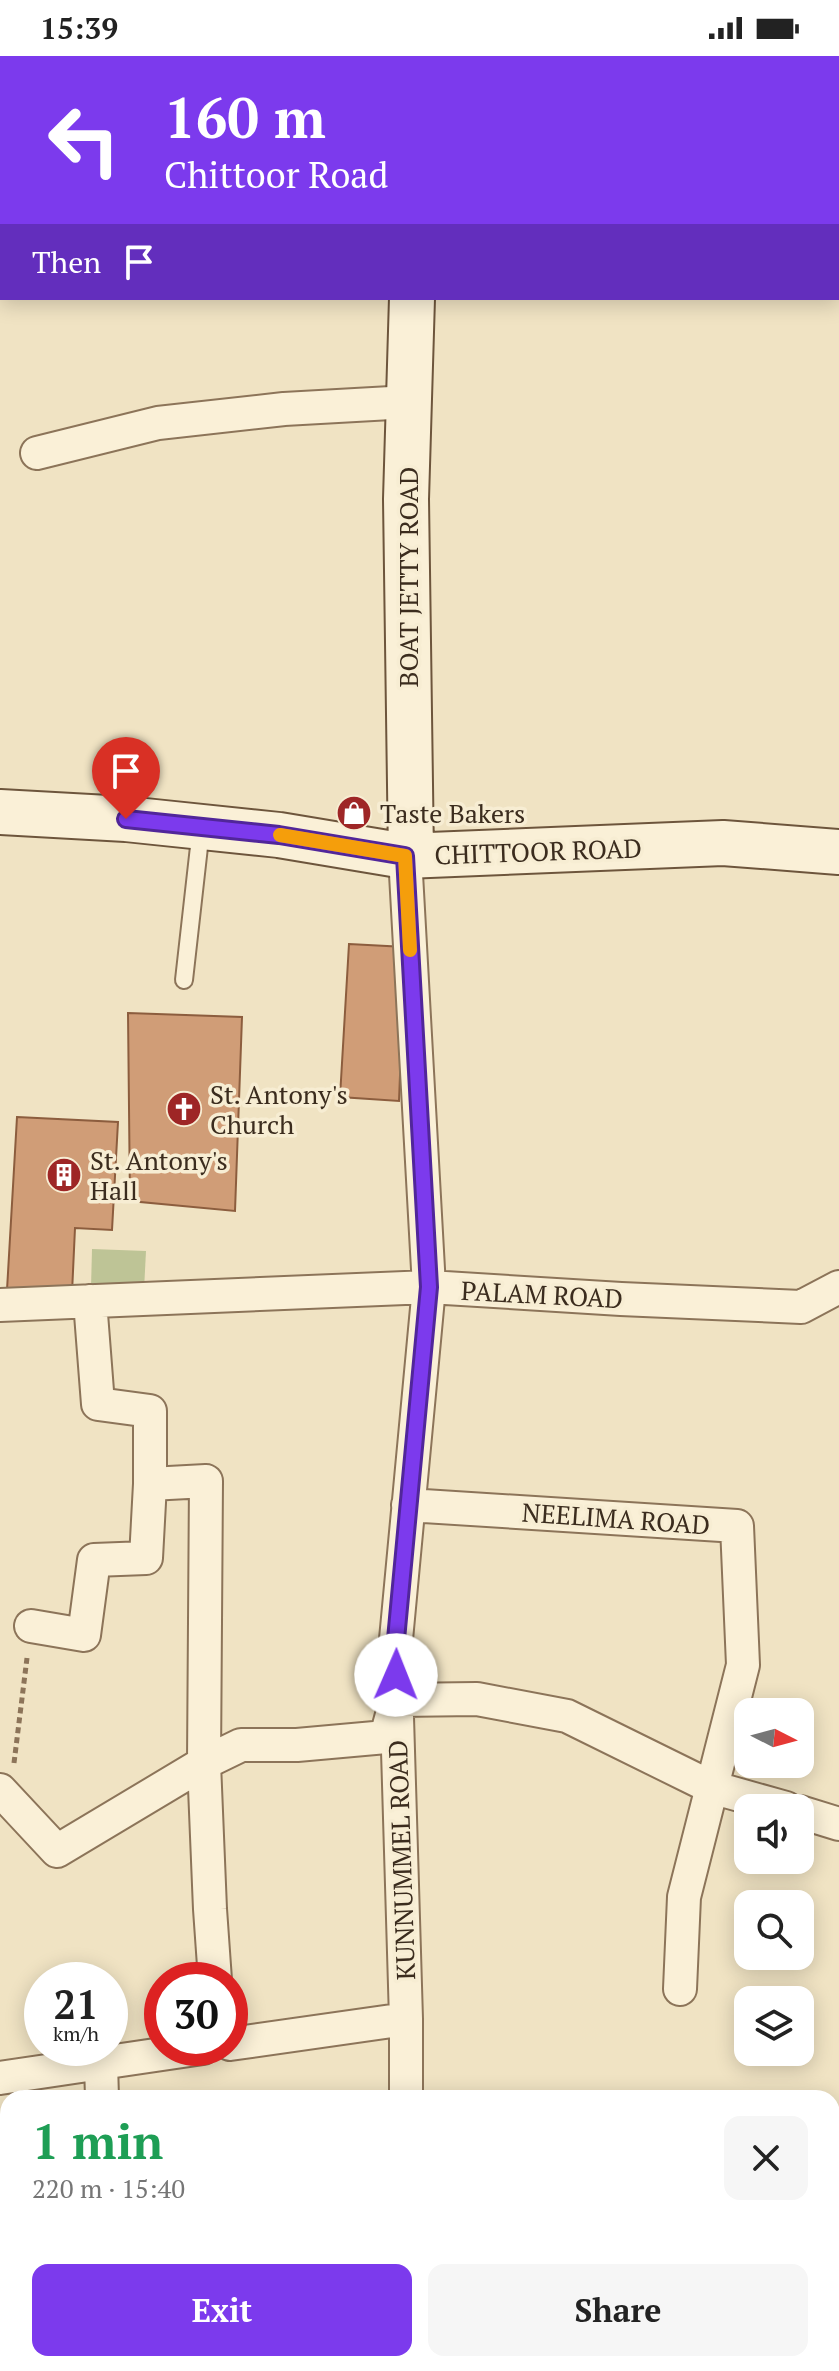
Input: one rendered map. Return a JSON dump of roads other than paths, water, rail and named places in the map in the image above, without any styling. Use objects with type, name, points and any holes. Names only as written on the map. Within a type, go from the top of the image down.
[{"type":"main road","name":"BOAT JETTY ROAD","points":[[408,856],[406,499],[412,300]]},
{"type":"main road","name":"CHITTOOR ROAD","points":[[0,812],[126,819],[279,835],[408,856],[723,843],[839,852]]},
{"type":"street","points":[[37,453],[158,423],[284,409],[409,402]]},
{"type":"street","name":"KUNNUMMEL ROAD","points":[[406,2090],[395,1650],[429,1287],[408,856]]},
{"type":"street","name":"PALAM ROAD","points":[[0,1305],[429,1287],[801,1307],[839,1287]]},
{"type":"street","points":[[31,1626],[84,1635],[94,1560],[146,1558],[150,1411],[98,1404],[90,1301]]},
{"type":"street","points":[[150,1484],[206,1481],[204,1763],[214,1962]]},
{"type":"street","name":"NEELIMA ROAD","points":[[408,1505],[737,1526],[743,1665],[684,1897],[680,1989]]},
{"type":"street","points":[[5,1795],[57,1851],[204,1763],[241,1745],[297,1745],[386,1737],[396,1700],[477,1699],[567,1716],[711,1787],[736,1794]]},
{"type":"street","points":[[814,1816],[839,1824]]},
{"type":"street","points":[[248,2041],[406,2019]]},
{"type":"street","points":[[0,2078],[81,2066]]},
{"type":"street","points":[[101,2066],[102,2090]]},
{"type":"lane","points":[[184,980],[201,827]]},
{"type":"place","name":"Taste Bakers","points":[[354,813]]},
{"type":"place","name":"St. Antony's Church","points":[[184,1109]]},
{"type":"place","name":"St. Antony's Hall","points":[[64,1175]]}]
